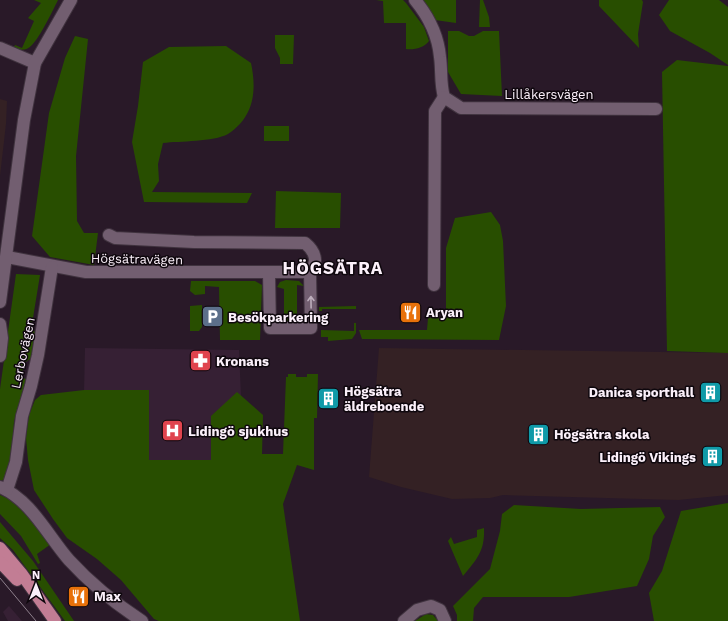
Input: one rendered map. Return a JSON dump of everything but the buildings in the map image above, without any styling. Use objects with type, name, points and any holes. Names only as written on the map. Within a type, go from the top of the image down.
[{"type":"main road","points":[[0,548],[21,572],[53,618]]},
{"type":"main road","points":[[0,562],[53,618]]},
{"type":"street","points":[[0,302],[24,120],[35,63],[71,0]]},
{"type":"street","points":[[415,0],[425,12],[434,28],[441,58],[440,86],[444,97],[435,111],[434,285]]},
{"type":"street","points":[[0,48],[35,63]]},
{"type":"street","name":"Lillåkersvägen","points":[[444,97],[461,108],[656,109]]},
{"type":"street","name":"Högsätravägen","points":[[7,257],[52,267],[86,272],[269,273],[310,272],[315,267],[316,258],[311,248],[305,244],[194,242],[115,238],[109,235]]},
{"type":"street","name":"Lerbovägen","points":[[52,267],[38,355],[22,416],[16,462],[2,489],[21,499],[70,560],[88,579],[142,621]]},
{"type":"street","name":"Högsätravägen","points":[[269,273],[270,328],[311,328],[310,272]]},
{"type":"street","points":[[0,324],[2,338],[0,356]]},
{"type":"street","points":[[404,621],[416,610],[431,606],[440,610],[445,621]]},
{"type":"shaded area","points":[[0,99],[7,101],[0,176]]},
{"type":"shaded area","name":"Lidingö sjukhus","points":[[85,348],[239,350],[241,397],[218,465],[144,466],[84,394]]},
{"type":"shaded area","name":"Högsätra skola","points":[[379,348],[728,353],[728,495],[678,500],[503,495],[490,498],[452,499],[401,487],[369,477]]},
{"type":"shaded area","points":[[9,606],[22,621],[8,621],[3,612]]},
{"type":"green space","points":[[34,0],[58,0],[46,24],[32,45],[23,50],[18,49],[14,47],[15,45],[22,48],[34,21],[28,18],[41,3]]},
{"type":"green space","points":[[376,0],[403,0],[424,27],[429,41],[419,48],[406,49],[406,23],[384,23],[383,1]]},
{"type":"green space","points":[[422,0],[456,0],[456,23],[435,20]]},
{"type":"green space","points":[[480,0],[483,0],[489,17],[490,27],[479,27]]},
{"type":"green space","points":[[599,0],[642,0],[643,2],[638,34],[639,48],[599,6]]},
{"type":"green space","points":[[669,0],[719,0],[728,7],[728,65],[710,53],[670,31],[659,15]]},
{"type":"green space","points":[[448,31],[459,31],[469,36],[474,36],[483,31],[499,31],[502,96],[461,94],[448,72]]},
{"type":"green space","points":[[275,35],[294,35],[293,64],[280,64],[280,58],[275,48]]},
{"type":"green space","points":[[75,36],[88,39],[76,156],[77,221],[84,233],[98,233],[94,265],[50,257],[32,236],[49,113],[65,58]]},
{"type":"green space","points":[[226,46],[251,63],[254,84],[252,103],[248,111],[237,127],[222,137],[205,140],[163,143],[158,164],[159,181],[152,192],[252,193],[247,203],[144,202],[132,142],[143,62],[169,47]]},
{"type":"green space","points":[[677,60],[728,66],[728,353],[667,351],[662,72]]},
{"type":"green space","points":[[264,126],[289,126],[289,141],[264,141]]},
{"type":"green space","points":[[276,191],[341,193],[340,228],[275,228]]},
{"type":"green space","points":[[491,212],[500,225],[503,241],[506,306],[499,340],[362,339],[359,330],[427,330],[428,318],[446,318],[446,248],[455,218]]},
{"type":"green space","points":[[16,274],[40,275],[32,324],[35,333],[33,357],[24,363],[21,377],[28,380],[14,421],[12,459],[6,479],[0,481],[0,389]]},
{"type":"green space","points":[[286,280],[299,281],[304,286],[297,285],[297,314],[303,316],[298,321],[291,323],[280,320],[278,317],[284,318],[284,289],[277,287],[280,282]]},
{"type":"green space","points":[[191,281],[255,281],[262,285],[260,340],[220,340],[219,287],[205,286],[205,294],[195,295],[190,291]]},
{"type":"green space","points":[[202,305],[202,327],[199,331],[190,331],[190,306]]},
{"type":"green space","points":[[356,306],[356,309],[322,309],[322,311],[319,311],[319,307]]},
{"type":"green space","points":[[354,323],[356,323],[356,333],[352,339],[328,341],[328,337],[321,337],[321,330],[354,331]]},
{"type":"green space","points":[[288,374],[296,374],[296,377],[307,377],[307,374],[318,374],[317,418],[314,418],[314,470],[297,465],[283,504],[300,621],[159,621],[154,619],[121,580],[97,559],[67,538],[34,490],[28,460],[26,438],[29,415],[35,400],[41,395],[84,390],[149,390],[149,460],[211,460],[211,416],[237,392],[263,415],[262,454],[283,454],[286,377],[288,377]]},
{"type":"green space","points":[[0,495],[18,503],[51,544],[37,554],[40,563],[38,564],[21,536],[0,514]]},
{"type":"green space","points":[[728,503],[728,621],[654,621],[649,593],[662,571],[681,511]]},
{"type":"green space","points":[[514,505],[581,509],[660,507],[665,517],[653,536],[649,559],[637,586],[569,597],[483,597],[474,608],[473,621],[457,621],[457,615],[453,606],[490,569],[500,531],[502,514]]},
{"type":"green space","points":[[0,522],[33,561],[74,621],[65,621],[13,550],[0,538]]},
{"type":"green space","points":[[484,528],[483,543],[479,554],[463,576],[448,541],[451,537],[454,544],[477,537],[477,530]]},
{"type":"green space","points":[[426,614],[433,615],[438,621],[415,621]]},
{"type":"tram line","points":[[0,578],[36,621]]},
{"type":"place","name":"Aryan","points":[[410,312]]},
{"type":"place","name":"Besökparkering","points":[[212,317]]},
{"type":"place","name":"Kronans","points":[[201,361]]},
{"type":"place","name":"Danica sporthall","points":[[710,392]]},
{"type":"place","name":"Högsätra äldreboende","points":[[329,398]]},
{"type":"place","name":"Lidingö sjukhus","points":[[172,431]]},
{"type":"place","name":"Högsätra skola","points":[[538,434]]},
{"type":"place","name":"Lidingö Vikings","points":[[712,457]]},
{"type":"place","name":"Max","points":[[79,596]]},
{"type":"district","name":"HÖGSÄTRA","points":[[333,268]]}]
